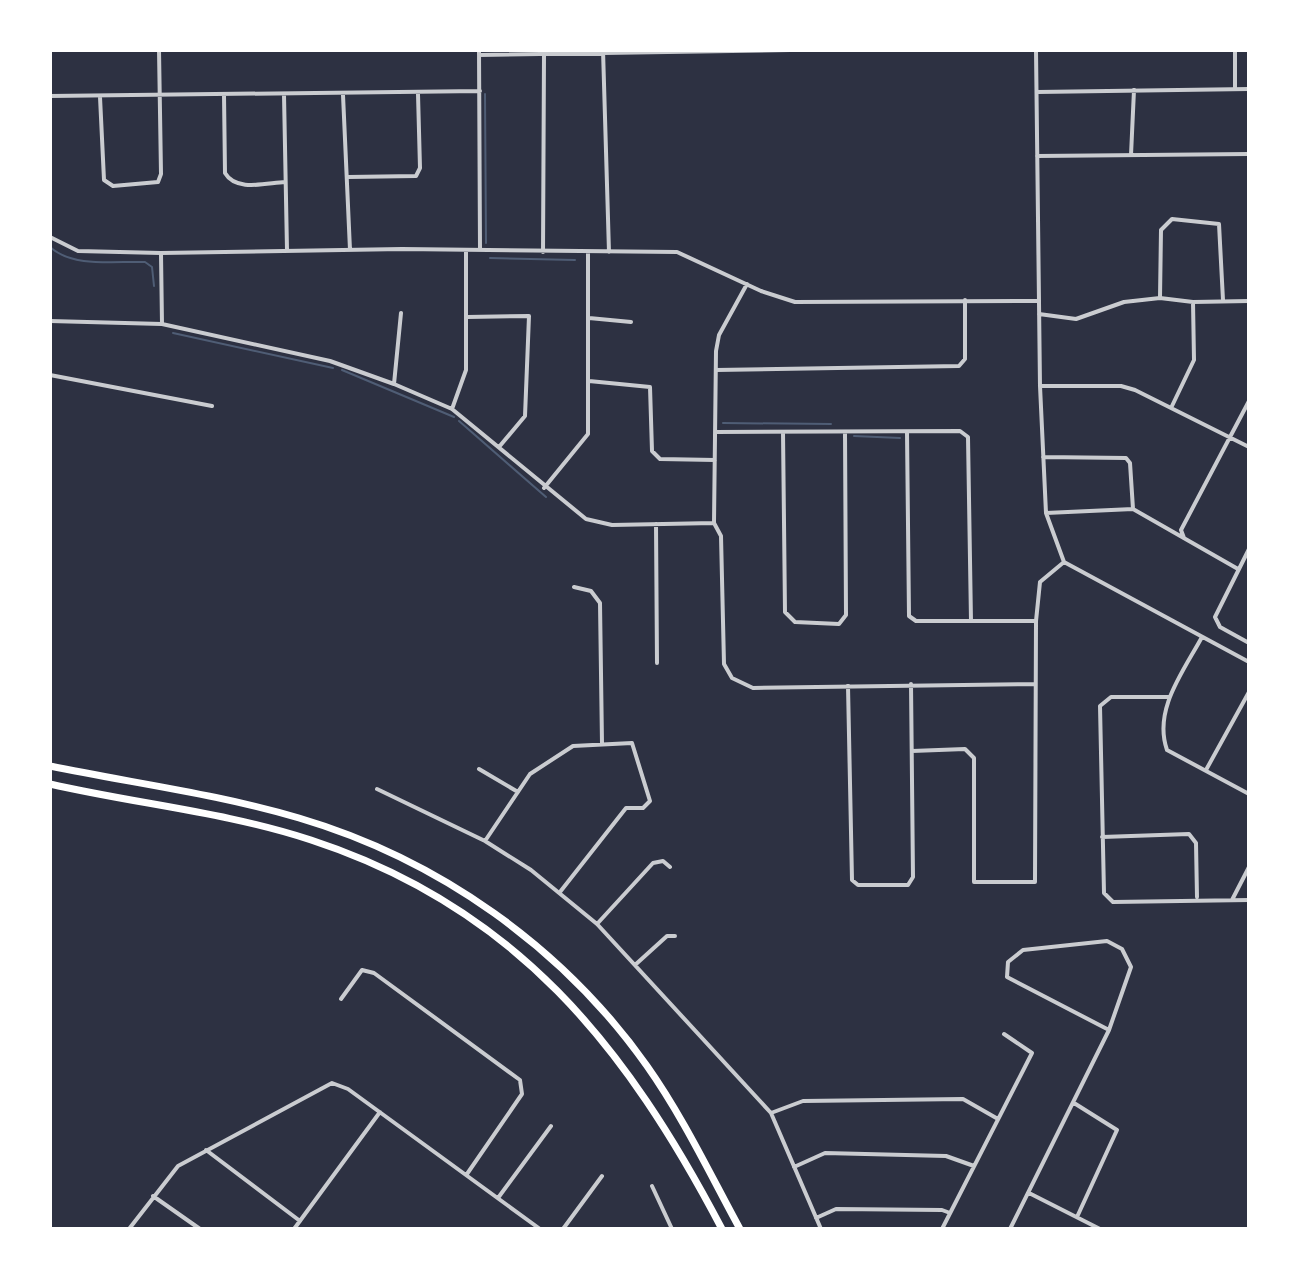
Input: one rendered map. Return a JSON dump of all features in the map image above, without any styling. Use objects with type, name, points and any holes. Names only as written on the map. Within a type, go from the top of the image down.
[{"type":"highway","points":[[50,766],[267,809],[326,826],[405,858],[479,903],[534,942],[584,991],[646,1065],[740,1229]]},
{"type":"highway","points":[[50,784],[210,814],[309,839],[394,874],[460,912],[525,960],[589,1022],[650,1101],[722,1229]]},
{"type":"street","points":[[100,97],[104,180],[113,186],[155,184],[161,179],[159,50]]},
{"type":"street","points":[[480,250],[479,52],[544,54],[790,50]]},
{"type":"street","points":[[1036,50],[1040,386],[1046,513],[1064,562],[1249,662]]},
{"type":"street","points":[[1235,50],[1235,89]]},
{"type":"street","points":[[603,52],[609,252]]},
{"type":"street","points":[[543,252],[544,54]]},
{"type":"street","points":[[1037,92],[1249,89]]},
{"type":"street","points":[[1131,156],[1134,90]]},
{"type":"street","points":[[50,96],[343,95],[480,91]]},
{"type":"street","points":[[348,177],[416,176],[420,168],[418,94]]},
{"type":"street","points":[[224,95],[225,173],[228,179],[239,184],[285,182]]},
{"type":"street","points":[[284,95],[287,250]]},
{"type":"street","points":[[343,95],[350,250]]},
{"type":"street","points":[[1037,156],[1249,154]]},
{"type":"street","points":[[1160,298],[1161,230],[1172,219],[1219,224],[1223,300]]},
{"type":"street","points":[[50,237],[78,251],[161,253],[287,250],[677,252],[795,302],[1039,301]]},
{"type":"street","points":[[452,409],[465,378],[466,250]]},
{"type":"street","points":[[544,488],[587,437],[588,252]]},
{"type":"street","points":[[161,253],[162,324]]},
{"type":"street","points":[[747,284],[719,335],[716,370],[714,523],[721,536],[724,664],[732,678],[753,688],[1035,684]]},
{"type":"street","points":[[1039,314],[1076,319],[1124,302],[1160,298],[1193,302],[1249,301]]},
{"type":"street","points":[[716,370],[959,366],[965,359],[965,300]]},
{"type":"street","points":[[1172,406],[1194,360],[1193,302]]},
{"type":"street","points":[[394,384],[401,313]]},
{"type":"street","points":[[467,317],[529,316],[525,416],[499,447]]},
{"type":"street","points":[[588,318],[631,322]]},
{"type":"street","points":[[50,321],[162,324],[330,361],[452,409],[544,488],[586,519],[612,525],[714,523]]},
{"type":"street","points":[[50,375],[212,406]]},
{"type":"street","points":[[589,381],[650,387],[652,451],[660,459],[716,460]]},
{"type":"street","points":[[1040,386],[1121,386],[1172,406],[1249,447]]},
{"type":"street","points":[[1185,541],[1181,530],[1249,401]]},
{"type":"street","points":[[716,432],[960,431],[969,440],[971,621]]},
{"type":"street","points":[[783,432],[785,612],[795,622],[839,624],[846,615],[845,432]]},
{"type":"street","points":[[907,432],[909,616],[916,621],[1036,621]]},
{"type":"street","points":[[1043,457],[1126,458],[1130,463],[1133,509]]},
{"type":"street","points":[[1046,513],[1133,509],[1238,569]]},
{"type":"street","points":[[656,524],[657,663]]},
{"type":"street","points":[[1249,549],[1215,617],[1220,627],[1249,643]]},
{"type":"street","points":[[912,751],[965,749],[974,758],[974,882],[1035,882],[1036,621],[1040,582],[1064,562]]},
{"type":"street","points":[[574,587],[591,591],[600,603],[602,744]]},
{"type":"street","points":[[1202,637],[1169,697],[1161,733],[1167,750],[1249,794]]},
{"type":"street","points":[[848,686],[854,883],[911,882],[911,684]]},
{"type":"street","points":[[1206,770],[1249,692]]},
{"type":"street","points":[[1169,697],[1111,697],[1100,706],[1104,893],[1109,900],[1249,900]]},
{"type":"street","points":[[485,841],[530,774],[573,746],[632,743],[650,801],[643,808],[626,808],[559,893]]},
{"type":"street","points":[[479,769],[518,792]]},
{"type":"street","points":[[377,789],[485,841],[597,924],[771,1113],[821,1229]]},
{"type":"street","points":[[1102,837],[1189,834],[1196,843],[1197,898]]},
{"type":"street","points":[[597,924],[653,863],[663,861],[670,867]]},
{"type":"street","points":[[1232,900],[1249,867]]},
{"type":"street","points":[[635,965],[667,936],[675,936]]},
{"type":"street","points":[[1010,1229],[1109,1030],[1131,967],[1126,954],[1117,944],[1107,941],[1023,950],[1008,962],[1007,977],[1109,1030]]},
{"type":"street","points":[[341,999],[362,970],[374,973],[520,1080],[522,1094],[466,1175]]},
{"type":"street","points":[[942,1229],[1032,1053],[1004,1034]]},
{"type":"street","points":[[129,1229],[171,1172],[326,1084],[348,1089],[540,1229]]},
{"type":"street","points":[[771,1113],[803,1101],[963,1099],[998,1119]]},
{"type":"street","points":[[1074,1103],[1117,1130],[1077,1217]]},
{"type":"street","points":[[294,1229],[380,1112]]},
{"type":"street","points":[[498,1198],[551,1126]]},
{"type":"street","points":[[206,1150],[300,1221]]},
{"type":"street","points":[[794,1167],[825,1153],[946,1156],[974,1166]]},
{"type":"street","points":[[563,1229],[602,1176]]},
{"type":"street","points":[[652,1186],[672,1229]]},
{"type":"street","points":[[1029,1193],[1100,1229]]},
{"type":"street","points":[[153,1196],[200,1229]]},
{"type":"street","points":[[816,1218],[836,1209],[942,1210],[950,1213]]},
{"type":"waterway","points":[[485,94],[486,243]]},
{"type":"waterway","points":[[50,247],[59,254],[82,261],[145,262],[152,267],[154,286]]},
{"type":"waterway","points":[[490,258],[575,260]]},
{"type":"waterway","points":[[173,333],[333,368]]},
{"type":"waterway","points":[[342,370],[454,417]]},
{"type":"waterway","points":[[459,421],[546,497]]},
{"type":"waterway","points":[[723,423],[831,424]]},
{"type":"waterway","points":[[854,436],[900,438]]}]
